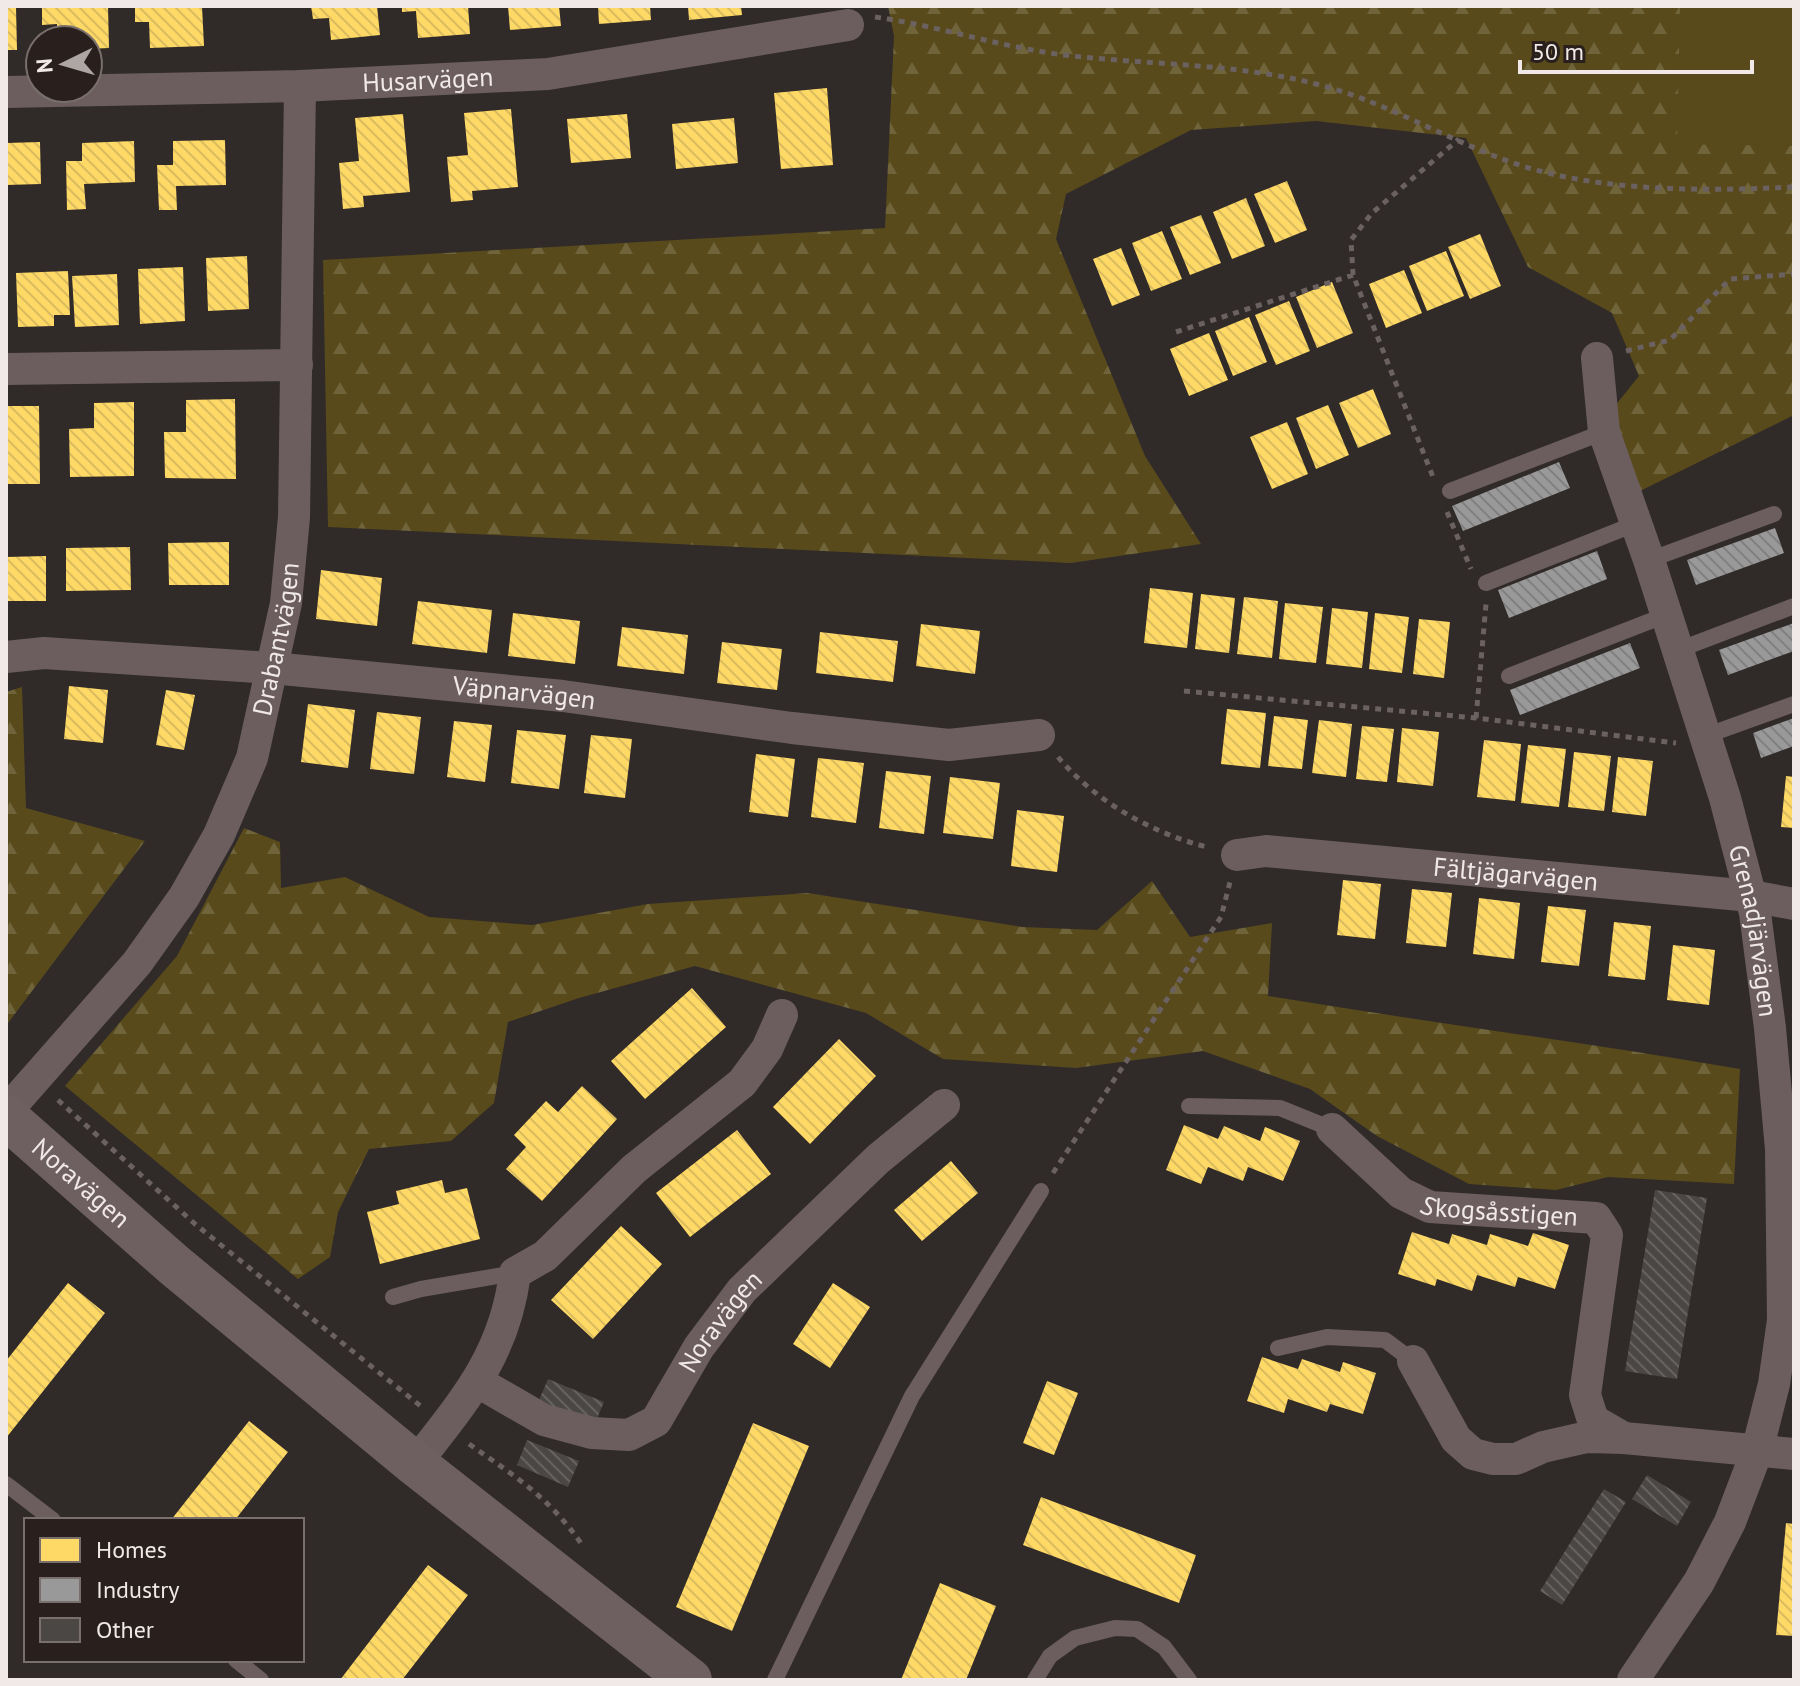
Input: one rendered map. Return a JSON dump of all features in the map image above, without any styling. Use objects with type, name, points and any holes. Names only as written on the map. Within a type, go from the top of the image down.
[{"type":"street","name":"Husarvägen","points":[[6,92],[300,86],[548,74],[848,25]]},
{"type":"street","name":"Drabantvägen","points":[[6,1114],[137,963],[184,897],[219,835],[252,758],[286,603],[294,517],[300,86]]},
{"type":"street","name":"Grenadjärvägen","points":[[1597,358],[1604,432],[1707,741],[1751,896],[1770,1028],[1781,1149],[1783,1320],[1774,1384],[1757,1451],[1730,1522],[1699,1582],[1633,1680]]},
{"type":"street","points":[[6,369],[297,365]]},
{"type":"street","name":"Väpnarvägen","points":[[6,657],[44,653],[272,668],[563,696],[792,728],[949,745],[1039,735]]},
{"type":"street","name":"Fältjägarvägen","points":[[1237,855],[1266,851],[1751,896],[1794,904]]},
{"type":"street","points":[[415,1464],[478,1382],[491,1358],[511,1307],[515,1273],[545,1256],[634,1169],[742,1083],[767,1049],[782,1015]]},
{"type":"street","name":"Noravägen","points":[[478,1382],[544,1420],[592,1433],[629,1435],[656,1421],[699,1347],[742,1290],[878,1159],[944,1105]]},
{"type":"street","name":"Noravägen","points":[[6,1114],[174,1265],[415,1464],[690,1680]]},
{"type":"street","name":"Skogsåsstigen","points":[[1332,1129],[1401,1193],[1430,1207],[1596,1218],[1607,1235],[1585,1395],[1593,1420],[1624,1438]]},
{"type":"street","name":"Skogsåsstigen","points":[[1413,1361],[1456,1439],[1473,1454],[1493,1459],[1516,1459],[1543,1447],[1587,1437],[1794,1454]]},
{"type":"lane","points":[[1450,491],[1604,432]]},
{"type":"lane","points":[[1649,560],[1774,514]]},
{"type":"lane","points":[[1480,584],[1635,524]]},
{"type":"lane","points":[[1678,650],[1794,606]]},
{"type":"lane","points":[[1509,676],[1666,615]]},
{"type":"lane","points":[[1707,741],[1794,704]]},
{"type":"lane","points":[[1189,1106],[1280,1108],[1332,1129]]},
{"type":"lane","points":[[775,1680],[912,1396],[1041,1191]]},
{"type":"lane","points":[[393,1297],[421,1289],[515,1273]]},
{"type":"lane","points":[[1278,1348],[1327,1337],[1385,1340],[1413,1361]]},
{"type":"lane","points":[[6,1484],[50,1518]]},
{"type":"lane","points":[[1035,1680],[1050,1656],[1075,1638],[1115,1628],[1137,1629],[1164,1647],[1189,1680]]},
{"type":"lane","points":[[238,1662],[261,1680]]},
{"type":"path","points":[[848,25],[872,17],[920,24],[1018,48],[1065,55],[1232,68],[1278,75],[1334,90],[1535,170],[1584,180],[1681,189],[1794,187]]},
{"type":"path","points":[[1435,481],[1353,275],[1351,240],[1372,213],[1459,139]]},
{"type":"path","points":[[1597,358],[1670,340],[1730,279],[1794,274]]},
{"type":"path","points":[[1176,332],[1353,275]]},
{"type":"path","points":[[1446,509],[1487,606],[1476,718]]},
{"type":"path","points":[[1184,691],[1707,741]]},
{"type":"path","points":[[1039,735],[1073,775],[1124,812],[1175,839],[1237,855],[1221,917],[1041,1191]]},
{"type":"path","points":[[35,1080],[195,1224],[445,1425],[538,1493],[553,1506],[587,1551]]},
{"type":"green space","points":[[888,6],[1794,6],[1794,415],[1638,492],[1610,412],[1639,376],[1612,313],[1528,267],[1466,138],[1316,121],[1191,130],[1066,194],[1056,239],[1145,456],[1201,544],[1071,563],[328,527],[323,260],[885,228],[894,36]]},
{"type":"green space","points":[[1680,6],[1794,6],[1794,146],[1677,144]]},
{"type":"green space","points":[[22,687],[26,808],[145,841],[8,1023],[6,692]]},
{"type":"green space","points":[[244,828],[280,842],[281,888],[345,877],[429,917],[532,925],[648,904],[808,893],[1022,927],[1097,930],[1152,881],[1190,937],[1272,923],[1268,996],[1740,1069],[1734,1184],[1608,1177],[1556,1190],[1469,1184],[1377,1136],[1310,1089],[1203,1051],[1076,1068],[943,1059],[866,1013],[695,966],[579,998],[508,1022],[494,1103],[451,1141],[369,1149],[338,1212],[330,1257],[298,1279],[65,1086],[177,956]]},
{"type":"building: Homes","points":[[42,6],[108,6],[109,48],[104,48],[104,24],[42,24]]},
{"type":"building: Homes","points":[[135,6],[202,6],[204,46],[150,48],[149,22],[135,22]]},
{"type":"building: Homes","points":[[311,6],[377,6],[380,35],[331,40],[329,18],[313,19]]},
{"type":"building: Homes","points":[[402,6],[468,6],[470,34],[418,38],[416,11],[402,12]]},
{"type":"building: Homes","points":[[508,6],[559,6],[561,26],[510,30]]},
{"type":"building: Homes","points":[[598,6],[650,6],[651,20],[599,24]]},
{"type":"building: Homes","points":[[688,6],[741,6],[742,15],[689,20]]},
{"type":"building: Homes","points":[[6,7],[16,7],[17,50],[6,50]]},
{"type":"building: Homes","points":[[827,88],[833,165],[781,169],[774,93]]},
{"type":"building: Homes","points":[[511,109],[518,187],[472,191],[473,200],[451,202],[447,157],[468,155],[464,113]]},
{"type":"building: Homes","points":[[403,114],[410,192],[363,196],[364,207],[343,209],[339,163],[359,161],[355,118]]},
{"type":"building: Homes","points":[[627,114],[631,158],[571,163],[567,119]]},
{"type":"building: Homes","points":[[734,118],[738,163],[676,169],[672,124]]},
{"type":"building: Homes","points":[[225,140],[226,185],[176,186],[177,210],[159,210],[157,165],[173,165],[173,141]]},
{"type":"building: Homes","points":[[134,141],[135,182],[84,184],[86,209],[67,210],[66,161],[82,161],[82,143]]},
{"type":"building: Homes","points":[[40,142],[41,184],[6,185],[6,143]]},
{"type":"building: Homes","points":[[1287,181],[1307,230],[1275,243],[1254,194]]},
{"type":"building: Homes","points":[[1246,198],[1265,246],[1232,259],[1213,212]]},
{"type":"building: Homes","points":[[1201,215],[1221,263],[1190,275],[1170,227]]},
{"type":"building: Homes","points":[[1162,231],[1182,279],[1151,291],[1132,243]]},
{"type":"building: Homes","points":[[1480,234],[1501,286],[1470,299],[1448,247]]},
{"type":"building: Homes","points":[[1121,248],[1140,295],[1112,306],[1093,259]]},
{"type":"building: Homes","points":[[1446,251],[1464,296],[1427,311],[1409,266]]},
{"type":"building: Homes","points":[[247,256],[249,309],[208,311],[206,258]]},
{"type":"building: Homes","points":[[183,267],[185,321],[140,324],[138,269]]},
{"type":"building: Homes","points":[[1404,270],[1422,313],[1386,328],[1369,284]]},
{"type":"building: Homes","points":[[68,271],[70,315],[54,315],[54,326],[18,327],[16,273]]},
{"type":"building: Homes","points":[[117,274],[119,325],[75,327],[72,276]]},
{"type":"building: Homes","points":[[1332,282],[1353,333],[1317,348],[1296,297]]},
{"type":"building: Homes","points":[[1289,301],[1310,351],[1276,365],[1255,315]]},
{"type":"building: Homes","points":[[1249,317],[1267,362],[1233,376],[1215,331]]},
{"type":"building: Homes","points":[[1209,333],[1228,380],[1189,396],[1170,349]]},
{"type":"building: Homes","points":[[1373,389],[1391,434],[1358,448],[1339,403]]},
{"type":"building: Homes","points":[[235,399],[236,479],[165,478],[164,432],[186,432],[186,400]]},
{"type":"building: Homes","points":[[134,402],[134,476],[70,477],[69,429],[94,428],[94,403]]},
{"type":"building: Homes","points":[[1328,405],[1349,455],[1316,469],[1296,418]]},
{"type":"building: Homes","points":[[6,406],[39,406],[40,484],[6,484]]},
{"type":"building: Homes","points":[[1287,422],[1308,474],[1272,489],[1250,437]]},
{"type":"building: Homes","points":[[229,542],[229,585],[169,585],[168,543]]},
{"type":"building: Homes","points":[[130,547],[131,590],[66,591],[66,548]]},
{"type":"building: Homes","points":[[46,556],[46,601],[6,601],[6,557]]},
{"type":"building: Homes","points":[[321,570],[382,578],[377,626],[316,619]]},
{"type":"building: Homes","points":[[1150,588],[1193,593],[1187,648],[1144,643]]},
{"type":"building: Homes","points":[[1201,594],[1235,598],[1229,653],[1195,649]]},
{"type":"building: Homes","points":[[1244,597],[1278,601],[1272,658],[1237,654]]},
{"type":"building: Homes","points":[[418,601],[492,610],[487,653],[412,644]]},
{"type":"building: Homes","points":[[1285,603],[1323,607],[1316,663],[1279,659]]},
{"type":"building: Homes","points":[[1332,608],[1368,612],[1362,668],[1326,664]]},
{"type":"building: Homes","points":[[513,613],[580,621],[575,664],[508,656]]},
{"type":"building: Homes","points":[[1375,613],[1409,617],[1402,673],[1369,669]]},
{"type":"building: Homes","points":[[1419,619],[1450,622],[1444,678],[1413,674]]},
{"type":"building: Homes","points":[[921,624],[980,631],[975,674],[916,666]]},
{"type":"building: Homes","points":[[622,627],[688,635],[684,674],[617,666]]},
{"type":"building: Homes","points":[[820,632],[898,641],[893,682],[816,673]]},
{"type":"building: Homes","points":[[722,642],[782,649],[777,690],[717,683]]},
{"type":"building: Homes","points":[[69,686],[108,690],[103,743],[64,739]]},
{"type":"building: Homes","points":[[166,690],[195,695],[184,750],[156,745]]},
{"type":"building: Homes","points":[[308,704],[355,710],[348,768],[301,762]]},
{"type":"building: Homes","points":[[1227,709],[1266,713],[1260,768],[1221,764]]},
{"type":"building: Homes","points":[[377,712],[421,717],[414,774],[370,769]]},
{"type":"building: Homes","points":[[1274,716],[1308,720],[1302,769],[1268,766]]},
{"type":"building: Homes","points":[[1319,720],[1352,724],[1346,777],[1312,773]]},
{"type":"building: Homes","points":[[454,721],[492,725],[485,782],[447,777]]},
{"type":"building: Homes","points":[[1362,726],[1394,729],[1387,782],[1356,779]]},
{"type":"building: Homes","points":[[1402,728],[1439,732],[1433,786],[1397,782]]},
{"type":"building: Homes","points":[[517,730],[566,735],[559,789],[511,783]]},
{"type":"building: Homes","points":[[591,735],[632,739],[625,798],[584,793]]},
{"type":"building: Homes","points":[[1484,740],[1521,744],[1515,801],[1477,797]]},
{"type":"building: Homes","points":[[1528,745],[1566,749],[1559,807],[1521,803]]},
{"type":"building: Homes","points":[[1574,752],[1611,756],[1604,811],[1568,807]]},
{"type":"building: Homes","points":[[756,754],[795,759],[788,817],[749,812]]},
{"type":"building: Homes","points":[[1618,757],[1653,761],[1646,816],[1612,812]]},
{"type":"building: Homes","points":[[818,758],[864,763],[856,823],[811,817]]},
{"type":"building: Homes","points":[[886,771],[931,776],[924,834],[879,828]]},
{"type":"building: Homes","points":[[1786,776],[1794,777],[1794,828],[1781,827]]},
{"type":"building: Homes","points":[[950,777],[1000,783],[993,839],[943,833]]},
{"type":"building: Homes","points":[[1017,810],[1064,816],[1057,872],[1011,866]]},
{"type":"building: Homes","points":[[1343,880],[1381,884],[1375,939],[1337,935]]},
{"type":"building: Homes","points":[[1412,889],[1452,893],[1446,947],[1406,943]]},
{"type":"building: Homes","points":[[1479,898],[1520,903],[1514,959],[1473,954]]},
{"type":"building: Homes","points":[[1548,906],[1586,910],[1579,966],[1541,962]]},
{"type":"building: Homes","points":[[1614,922],[1651,926],[1645,980],[1608,976]]},
{"type":"building: Homes","points":[[1673,945],[1715,950],[1709,1005],[1667,1000]]},
{"type":"building: Homes","points":[[692,988],[726,1027],[645,1099],[611,1061]]},
{"type":"building: Homes","points":[[839,1039],[876,1076],[810,1144],[773,1107]]},
{"type":"building: Homes","points":[[582,1086],[617,1119],[542,1201],[506,1169],[526,1147],[514,1135],[546,1101],[558,1112]]},
{"type":"building: Homes","points":[[1184,1125],[1218,1139],[1224,1126],[1260,1141],[1265,1127],[1300,1141],[1283,1181],[1248,1167],[1243,1181],[1208,1167],[1201,1184],[1166,1170]]},
{"type":"building: Homes","points":[[737,1130],[771,1174],[690,1237],[656,1193]]},
{"type":"building: Homes","points":[[951,1161],[978,1193],[922,1241],[894,1210]]},
{"type":"building: Homes","points":[[442,1180],[445,1193],[467,1188],[480,1239],[380,1264],[367,1212],[399,1204],[396,1191]]},
{"type":"building: Homes","points":[[621,1226],[662,1264],[593,1339],[551,1300]]},
{"type":"building: Homes","points":[[1412,1232],[1449,1244],[1452,1234],[1487,1245],[1490,1234],[1528,1246],[1533,1233],[1569,1245],[1555,1289],[1518,1277],[1515,1287],[1477,1275],[1472,1291],[1437,1279],[1435,1286],[1398,1274]]},
{"type":"building: Homes","points":[[68,1283],[105,1313],[6,1438],[6,1361]]},
{"type":"building: Homes","points":[[833,1283],[870,1307],[830,1368],[793,1344]]},
{"type":"building: Homes","points":[[1262,1357],[1298,1369],[1302,1359],[1340,1372],[1343,1362],[1376,1373],[1363,1414],[1330,1404],[1327,1412],[1288,1399],[1284,1413],[1247,1401]]},
{"type":"building: Homes","points":[[1047,1381],[1078,1393],[1054,1455],[1023,1443]]},
{"type":"building: Homes","points":[[249,1421],[288,1452],[237,1518],[173,1518]]},
{"type":"building: Homes","points":[[753,1423],[809,1446],[732,1631],[676,1607]]},
{"type":"building: Homes","points":[[1041,1497],[1196,1555],[1179,1603],[1023,1545]]},
{"type":"building: Homes","points":[[1786,1523],[1794,1524],[1794,1636],[1776,1635]]},
{"type":"building: Homes","points":[[428,1565],[468,1595],[402,1680],[340,1680]]},
{"type":"building: Homes","points":[[940,1583],[996,1606],[966,1680],[901,1680]]},
{"type":"building: Industry","points":[[1559,462],[1570,488],[1463,531],[1452,506]]},
{"type":"building: Industry","points":[[1775,528],[1784,553],[1696,585],[1687,560]]},
{"type":"building: Industry","points":[[1597,551],[1607,579],[1509,618],[1498,590]]},
{"type":"building: Industry","points":[[1794,623],[1794,651],[1728,675],[1719,650]]},
{"type":"building: Industry","points":[[1630,643],[1640,668],[1520,715],[1510,690]]},
{"type":"building: Industry","points":[[1794,718],[1794,746],[1761,758],[1753,733]]},
{"type":"building: Other","points":[[1655,1190],[1707,1198],[1677,1379],[1625,1371]]},
{"type":"building: Other","points":[[548,1379],[604,1402],[593,1428],[537,1405]]},
{"type":"building: Other","points":[[527,1440],[579,1461],[568,1487],[517,1465]]},
{"type":"building: Other","points":[[1647,1475],[1691,1502],[1677,1526],[1632,1499]]},
{"type":"building: Other","points":[[1604,1489],[1626,1502],[1562,1605],[1540,1591]]}]
